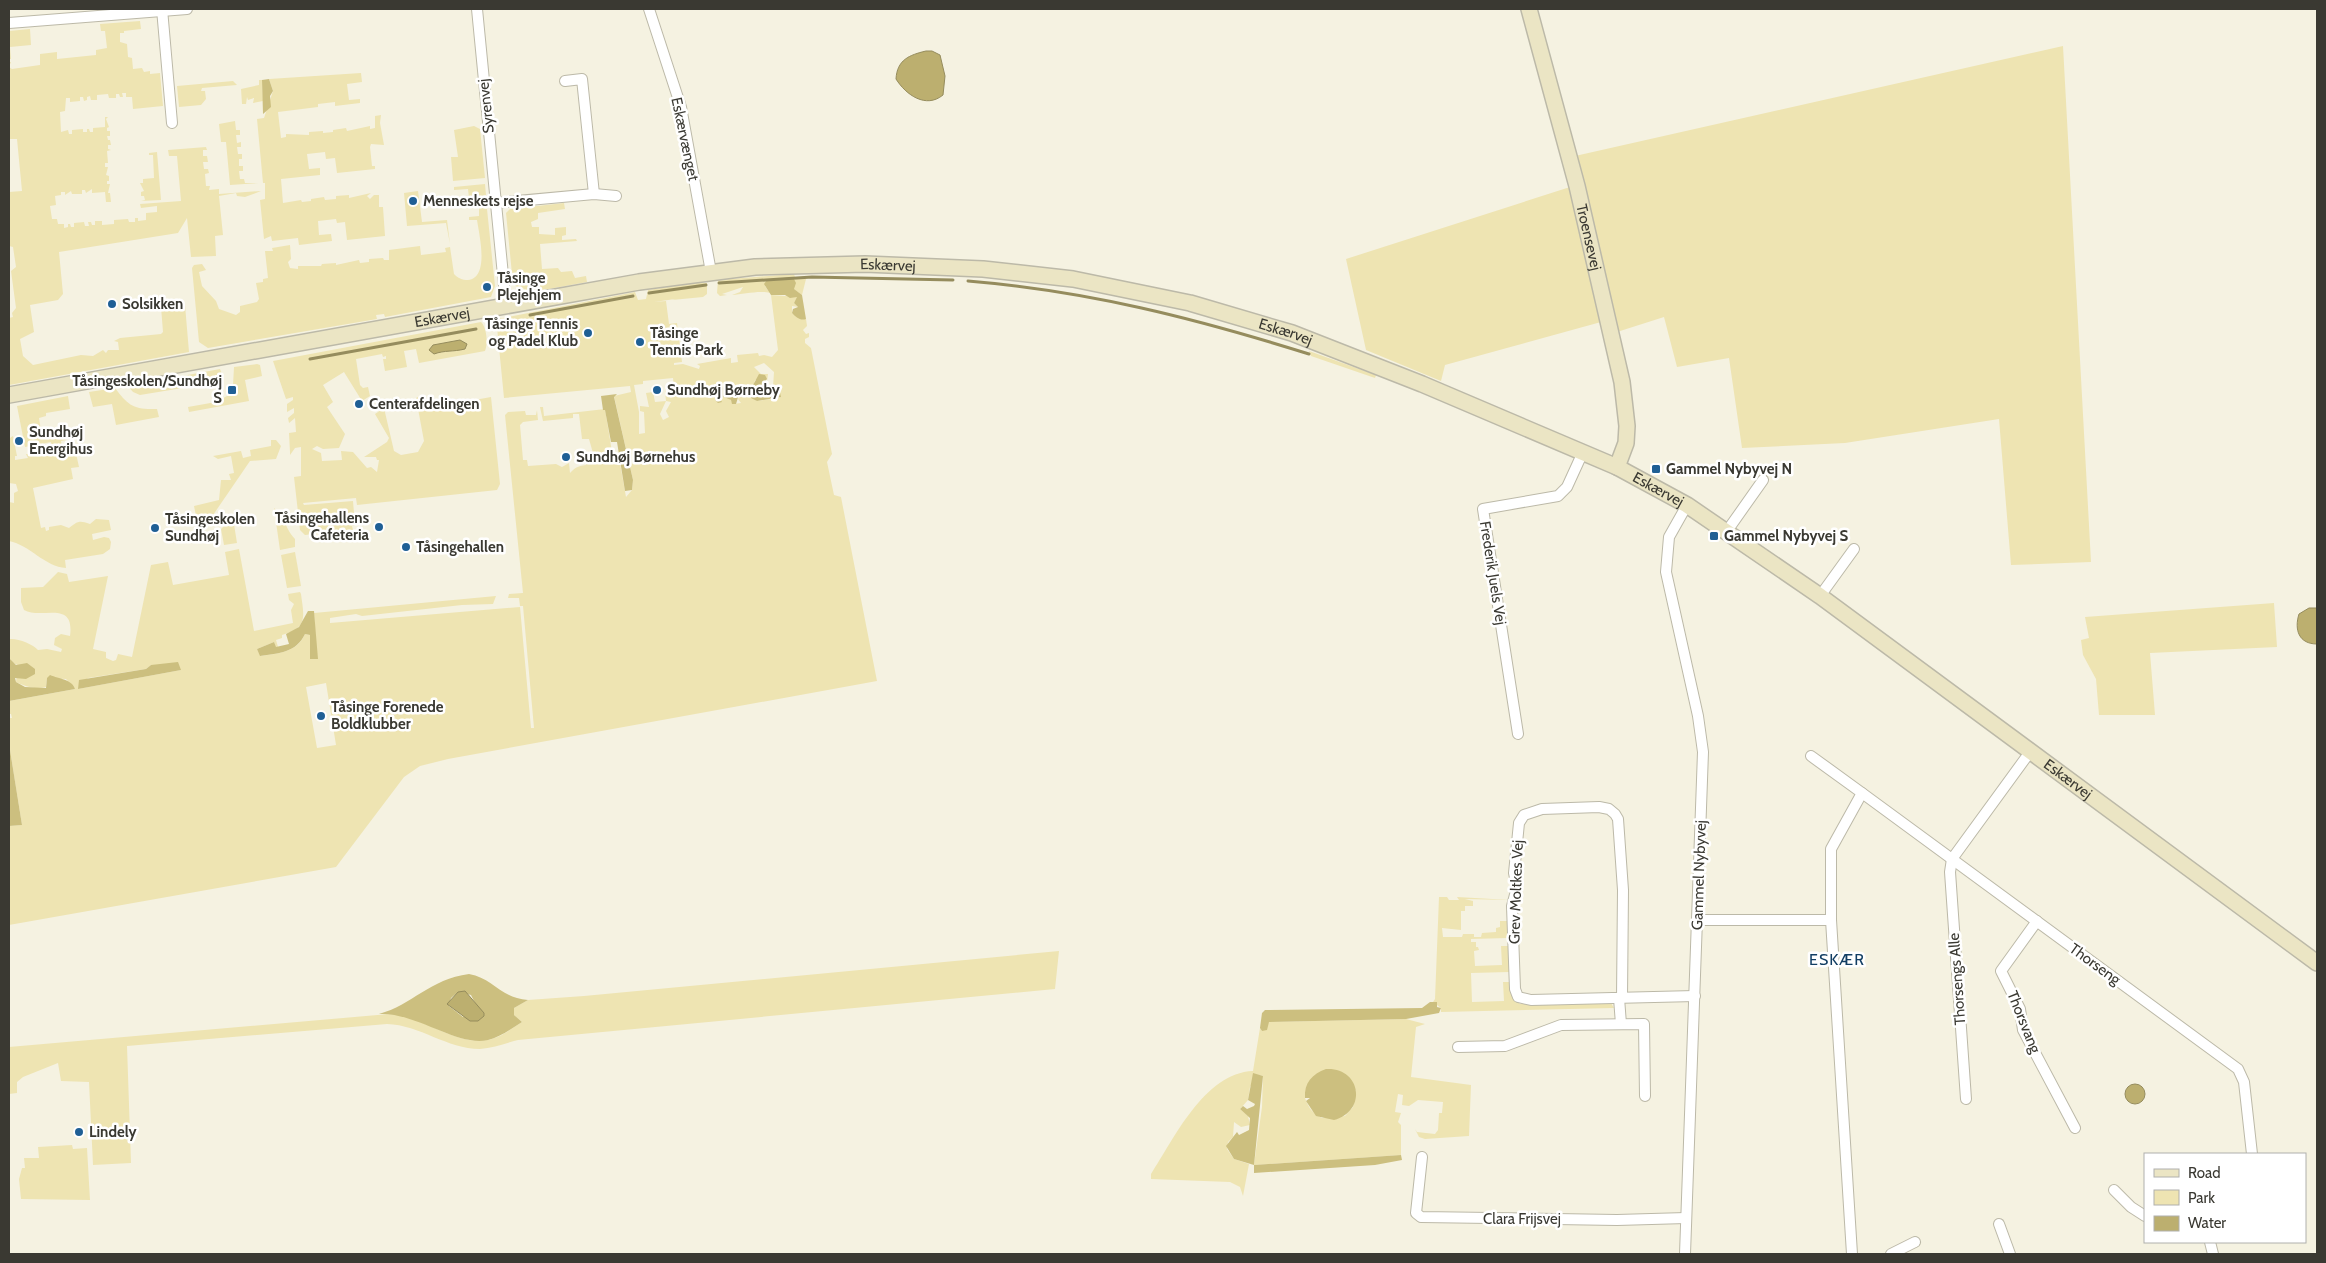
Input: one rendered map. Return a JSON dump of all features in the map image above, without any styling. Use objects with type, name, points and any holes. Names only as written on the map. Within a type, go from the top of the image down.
[{"type":"street","points":[[9,23],[187,9]]},
{"type":"street","name":"Syrenvej","points":[[477,9],[506,306]]},
{"type":"street","name":"Eskærvænget","points":[[649,9],[681,108],[711,272]]},
{"type":"street","name":"Troensevej","points":[[1529,9],[1577,186],[1623,390],[1627,426],[1626,443],[1617,467]]},
{"type":"street","points":[[162,10],[172,123]]},
{"type":"street","points":[[564,80],[582,79],[594,194]]},
{"type":"street","points":[[496,204],[594,194],[616,196]]},
{"type":"street","name":"Eskærvej","points":[[9,395],[506,306],[711,272],[826,264],[932,265],[1046,276],[1136,291],[1217,310],[1301,337],[1422,384],[1617,467],[1687,505],[1820,596],[2317,963]]},
{"type":"street","name":"Frederik Juels Vej","points":[[1518,734],[1483,509],[1558,496],[1567,487],[1583,452]]},
{"type":"street","points":[[1727,531],[1763,480]]},
{"type":"street","name":"Gammel Nybyvej","points":[[1685,1254],[1697,920],[1701,734],[1666,572],[1669,537],[1687,505]]},
{"type":"street","points":[[1820,596],[1854,548]]},
{"type":"street","points":[[1952,859],[2030,752]]},
{"type":"street","name":"Thorseng","points":[[1811,756],[2238,1069],[2244,1082],[2252,1153]]},
{"type":"street","points":[[1852,1254],[1831,920],[1830,849],[1862,793]]},
{"type":"street","name":"Grev Moltkes Vej","points":[[1621,1024],[1620,998],[1623,890],[1618,819],[1609,809],[1599,807],[1542,810],[1529,813],[1519,824],[1514,874],[1518,882],[1512,906],[1517,995],[1524,1000],[1620,998],[1694,996]]},
{"type":"street","name":"Thorsengs Alle","points":[[1952,859],[1950,872],[1966,1099]]},
{"type":"street","points":[[1697,920],[1831,920]]},
{"type":"street","name":"Thorsvang","points":[[2037,921],[2001,970],[2020,1009],[2023,1030],[2075,1128]]},
{"type":"street","points":[[1458,1047],[1505,1046],[1561,1025],[1644,1024],[1644,1096]]},
{"type":"street","name":"Clara Frijsvej","points":[[1422,1158],[1416,1213],[1421,1217],[1617,1220],[1686,1218]]},
{"type":"street","points":[[2114,1190],[2130,1208],[2144,1215]]},
{"type":"street","points":[[1999,1224],[2010,1254]]},
{"type":"street","points":[[1890,1254],[1915,1242]]},
{"type":"green space","points":[[140,21],[141,29],[120,33],[120,42],[127,44],[128,57],[132,58],[133,69],[142,68],[144,72],[150,71],[150,74],[160,73],[163,106],[133,109],[132,97],[126,97],[126,93],[122,93],[123,97],[116,94],[116,98],[109,98],[108,94],[97,95],[97,100],[91,100],[90,96],[84,101],[83,97],[80,97],[80,101],[70,102],[70,98],[66,98],[65,111],[60,112],[61,132],[68,130],[69,134],[72,134],[72,130],[83,129],[83,132],[87,132],[87,129],[89,129],[90,132],[93,132],[93,128],[105,127],[105,117],[108,117],[106,119],[109,127],[107,131],[110,131],[110,136],[107,136],[111,145],[108,145],[108,149],[111,150],[107,151],[108,163],[105,163],[105,167],[108,167],[106,175],[109,176],[107,184],[110,184],[108,193],[110,193],[111,202],[106,202],[105,192],[92,193],[92,189],[86,193],[85,190],[82,190],[82,194],[72,194],[71,191],[65,195],[65,192],[61,192],[61,195],[55,196],[56,205],[50,206],[52,219],[57,219],[58,224],[64,224],[64,228],[68,227],[68,224],[74,227],[74,223],[84,222],[85,226],[89,226],[88,222],[95,225],[95,221],[102,221],[102,225],[114,224],[114,220],[128,219],[129,222],[135,222],[135,218],[138,218],[138,221],[146,220],[146,213],[157,212],[157,206],[141,208],[140,204],[181,201],[177,156],[169,156],[168,150],[206,147],[207,150],[203,150],[203,156],[207,156],[208,162],[203,162],[204,169],[208,169],[209,173],[205,174],[206,186],[210,186],[209,190],[219,189],[219,194],[261,191],[245,197],[237,196],[236,193],[219,196],[223,235],[215,236],[216,256],[191,257],[187,218],[178,233],[59,252],[63,294],[58,300],[30,305],[34,332],[20,339],[23,356],[33,365],[81,355],[93,356],[103,350],[106,353],[108,350],[119,350],[118,342],[114,341],[120,338],[161,334],[163,332],[161,307],[185,305],[189,352],[9,385],[9,318],[13,317],[12,313],[16,308],[11,271],[16,267],[13,247],[9,246],[9,192],[22,191],[17,139],[9,139],[9,67],[12,69],[40,65],[40,54],[57,52],[57,59],[96,55],[96,50],[107,48],[105,31],[101,31],[100,24]]},
{"type":"green space","points":[[30,29],[31,45],[10,47],[11,59],[9,59],[9,31]]},
{"type":"green space","points":[[2063,46],[2091,562],[2011,565],[1999,419],[1845,443],[1742,448],[1729,358],[1677,367],[1664,317],[1617,332],[1575,156]]},
{"type":"green space","points":[[361,73],[362,82],[347,84],[349,100],[360,99],[360,103],[335,106],[335,102],[318,104],[318,107],[278,112],[281,138],[286,137],[286,134],[309,135],[309,132],[333,132],[333,130],[346,128],[347,131],[370,126],[370,129],[375,128],[375,116],[381,115],[380,123],[384,145],[371,144],[370,147],[372,166],[375,166],[375,169],[337,173],[335,158],[326,159],[325,152],[307,154],[309,169],[320,168],[320,175],[281,179],[283,203],[301,200],[302,202],[311,201],[311,199],[324,197],[325,200],[336,199],[336,196],[349,195],[349,198],[371,193],[367,196],[370,199],[374,195],[379,195],[379,207],[383,207],[385,236],[347,240],[345,222],[337,223],[336,219],[318,221],[319,235],[331,234],[332,241],[299,245],[298,238],[272,241],[271,236],[264,239],[260,200],[265,199],[265,183],[263,183],[257,119],[264,118],[273,91],[269,79]]},
{"type":"green space","points":[[259,80],[262,80],[263,101],[253,103],[254,98],[248,100],[247,97],[246,104],[242,104],[241,89],[259,85]]},
{"type":"green space","points":[[233,81],[237,85],[202,88],[201,91],[205,91],[206,99],[201,105],[179,107],[177,86]]},
{"type":"green space","points":[[235,121],[236,130],[240,130],[240,135],[236,135],[237,143],[241,142],[241,147],[237,147],[238,154],[242,154],[242,159],[239,159],[239,166],[243,166],[243,171],[239,171],[240,179],[244,179],[245,183],[259,183],[230,185],[226,142],[221,142],[219,124]]},
{"type":"green space","points":[[474,126],[480,129],[485,178],[453,181],[451,157],[458,157],[454,130]]},
{"type":"green space","points":[[157,152],[161,200],[141,201],[145,200],[144,196],[141,196],[141,192],[144,191],[140,183],[143,183],[143,179],[154,178],[153,155],[149,155],[149,153]]},
{"type":"green space","points":[[485,184],[486,195],[469,198],[468,189],[454,190],[454,187]]},
{"type":"green space","points":[[1570,187],[1601,322],[1445,365],[1441,381],[1366,350],[1346,259]]},
{"type":"green space","points":[[418,191],[422,222],[447,220],[450,244],[446,223],[407,226],[404,193]]},
{"type":"green space","points":[[564,203],[565,209],[538,213],[538,219],[531,222],[532,227],[539,227],[539,234],[555,235],[555,228],[566,227],[566,235],[562,236],[562,240],[576,239],[577,241],[540,244],[542,269],[558,268],[561,272],[572,271],[575,278],[586,276],[587,282],[527,293],[523,288],[513,284],[506,213],[510,209]]},
{"type":"green space","points":[[479,207],[487,209],[495,286],[491,297],[385,317],[384,314],[376,315],[377,319],[208,348],[199,342],[192,268],[194,265],[202,264],[206,270],[199,272],[202,286],[216,301],[219,309],[236,315],[240,312],[240,306],[257,302],[259,299],[256,283],[263,282],[263,279],[268,278],[265,251],[273,251],[272,248],[290,245],[291,259],[288,262],[290,268],[298,269],[298,266],[321,266],[322,264],[336,263],[336,265],[359,260],[360,263],[369,262],[369,259],[383,258],[384,260],[389,260],[389,250],[420,246],[421,255],[446,252],[445,248],[450,247],[454,274],[464,280],[468,280],[475,277],[479,272],[481,264],[482,254],[477,220],[469,220],[469,217],[479,216]]},
{"type":"green space","points":[[794,274],[795,277],[806,279],[802,295],[778,278],[765,286],[770,293],[757,292],[732,295],[740,292],[743,287],[722,294],[727,295],[720,296],[717,293],[718,280]]},
{"type":"green space","points":[[693,283],[707,283],[707,294],[703,297],[654,302],[666,301],[669,324],[677,323],[682,362],[674,363],[674,365],[683,364],[699,369],[700,366],[697,364],[731,358],[731,363],[738,362],[737,355],[758,353],[759,356],[772,357],[778,350],[771,295],[798,297],[794,303],[798,307],[792,306],[792,313],[801,319],[806,319],[807,326],[803,330],[806,334],[809,333],[809,337],[805,339],[805,343],[811,348],[832,454],[827,462],[834,495],[841,497],[877,681],[448,759],[420,766],[404,777],[336,867],[9,925],[9,826],[22,825],[9,744],[9,718],[12,718],[11,714],[9,714],[9,701],[75,689],[66,679],[47,678],[46,687],[42,688],[30,687],[16,682],[18,665],[10,658],[9,639],[25,642],[38,650],[47,649],[61,652],[62,649],[54,645],[55,638],[61,634],[70,636],[70,625],[67,618],[62,614],[24,610],[21,602],[21,588],[43,587],[58,572],[67,574],[69,582],[108,576],[93,649],[106,652],[106,658],[113,661],[116,660],[118,654],[132,657],[151,565],[168,562],[173,585],[229,575],[225,552],[239,549],[254,631],[293,623],[291,610],[294,604],[289,600],[288,594],[300,592],[301,594],[303,615],[300,625],[276,640],[278,647],[275,647],[274,642],[257,649],[261,656],[292,649],[302,640],[305,634],[310,635],[310,659],[317,659],[314,613],[496,596],[493,604],[462,605],[362,616],[356,614],[330,618],[330,623],[520,607],[531,728],[534,728],[523,606],[520,606],[519,598],[508,598],[509,594],[523,593],[505,415],[508,412],[525,411],[526,415],[536,415],[537,410],[538,420],[523,422],[520,425],[523,460],[527,460],[528,466],[556,464],[562,467],[569,463],[570,473],[580,466],[586,465],[588,456],[613,454],[614,463],[620,463],[626,497],[632,490],[633,480],[614,396],[631,392],[630,386],[504,398],[497,327],[498,319],[635,292],[638,300],[646,299],[648,290]],"holes":[[[764,363],[774,372],[773,387],[780,393],[779,398],[757,401],[753,398],[756,392],[753,389],[755,380],[767,379],[767,382],[768,374],[761,374],[754,367]],[[673,378],[674,390],[665,391],[666,401],[655,402],[653,392],[646,393],[649,407],[640,406],[640,411],[644,412],[645,433],[639,434],[639,412],[634,385],[643,384],[643,381]],[[731,383],[741,403],[733,404],[731,400],[724,396],[717,401],[719,393]],[[666,401],[671,402],[666,411],[669,417],[663,420],[660,414]],[[151,665],[181,670],[78,689],[88,678],[146,669]],[[326,683],[336,745],[317,748],[306,687]]]},
{"type":"green space","points":[[481,322],[485,328],[485,351],[419,363],[416,349],[404,351],[407,367],[385,371],[383,359],[386,359],[386,356],[383,357],[382,354],[356,359],[360,385],[363,388],[368,387],[370,396],[362,401],[344,372],[323,385],[333,402],[327,407],[345,434],[339,448],[323,449],[317,446],[312,449],[321,453],[322,461],[342,460],[341,451],[353,452],[367,468],[371,467],[377,472],[379,460],[376,457],[364,457],[387,442],[389,438],[375,414],[384,408],[394,451],[401,455],[418,452],[424,441],[416,398],[418,397],[420,406],[425,406],[426,411],[439,409],[439,406],[458,405],[458,403],[491,397],[500,484],[497,490],[357,505],[356,498],[303,503],[304,505],[353,501],[355,525],[352,526],[353,530],[305,535],[300,530],[294,477],[301,476],[301,447],[295,448],[290,455],[289,433],[296,432],[295,418],[289,423],[288,418],[294,413],[294,408],[287,412],[287,404],[293,400],[293,397],[286,399],[273,361]]},
{"type":"green space","points":[[1309,351],[1376,375],[1375,378],[1311,356]]},
{"type":"green space","points":[[260,365],[262,376],[245,380],[249,401],[189,412],[188,407],[216,402],[227,396],[233,396],[238,389],[233,385],[234,367]]},
{"type":"green space","points":[[220,369],[222,374],[219,380],[207,384],[140,395],[133,392],[128,386]]},
{"type":"green space","points":[[115,388],[132,405],[142,409],[157,409],[159,417],[116,425],[112,404],[93,407],[89,392]]},
{"type":"green space","points":[[68,396],[70,409],[46,413],[46,416],[39,418],[42,437],[57,434],[56,430],[63,427],[66,440],[61,441],[63,451],[75,449],[79,467],[71,468],[73,479],[33,488],[41,528],[45,527],[46,531],[49,530],[49,527],[61,525],[69,528],[79,522],[90,524],[96,519],[109,520],[111,530],[92,534],[93,540],[104,537],[109,538],[111,542],[110,549],[103,554],[65,560],[66,568],[51,564],[17,543],[9,541],[9,502],[14,503],[14,493],[18,491],[16,484],[9,483],[9,443],[10,438],[13,436],[17,456],[15,456],[15,460],[28,458],[26,454],[35,454],[41,449],[49,453],[51,442],[25,447],[17,406]]},
{"type":"green space","points":[[540,407],[543,407],[544,416],[605,409],[612,452],[593,453],[589,439],[582,439],[579,414],[573,414],[573,418],[543,421]]},
{"type":"green space","points":[[271,440],[276,440],[281,446],[276,459],[250,461],[211,518],[197,521],[194,506],[219,500],[221,480],[231,480],[229,474],[234,473],[231,456],[218,459],[213,456],[241,451],[243,458],[251,456],[250,450],[271,446]]},
{"type":"green space","points":[[274,508],[295,539],[295,547],[280,550]]},
{"type":"green space","points":[[233,518],[237,543],[224,545],[221,529]]},
{"type":"green space","points":[[295,552],[301,586],[287,588],[281,555]]},
{"type":"green space","points":[[2274,603],[2277,647],[2150,653],[2155,715],[2099,715],[2096,679],[2083,655],[2081,640],[2089,638],[2085,617]]},
{"type":"green space","points":[[1439,897],[1447,897],[1449,900],[1459,900],[1457,897],[1510,900],[1465,899],[1473,901],[1473,906],[1465,906],[1465,911],[1461,911],[1461,930],[1442,928],[1443,937],[1462,937],[1463,934],[1474,934],[1474,937],[1481,937],[1482,933],[1496,932],[1496,928],[1500,927],[1500,921],[1508,921],[1508,938],[1471,939],[1471,942],[1476,942],[1476,947],[1479,950],[1474,951],[1475,966],[1502,965],[1501,946],[1509,946],[1509,972],[1471,973],[1472,1002],[1504,1001],[1503,982],[1510,982],[1511,995],[1520,1004],[1611,1003],[1614,1008],[1441,1012],[1441,1008],[1433,1002],[1435,999]]},
{"type":"green space","points":[[1059,951],[1055,989],[518,1040],[495,1047],[480,1049],[456,1045],[411,1028],[387,1024],[127,1046],[131,1163],[93,1165],[89,1082],[61,1081],[58,1063],[23,1077],[17,1082],[17,1093],[9,1094],[9,1047],[389,1014],[413,1019],[463,1039],[487,1040],[501,1035],[522,1022],[514,1015],[514,1008],[528,1000]]},
{"type":"green space","points":[[1406,1019],[1425,1024],[1416,1027],[1411,1077],[1471,1085],[1469,1136],[1425,1139],[1419,1137],[1415,1129],[1417,1132],[1435,1134],[1438,1130],[1439,1113],[1442,1113],[1443,1102],[1418,1100],[1409,1106],[1402,1105],[1403,1095],[1398,1094],[1395,1112],[1401,1113],[1398,1122],[1401,1125],[1401,1155],[1254,1165],[1262,1107],[1263,1076],[1259,1075],[1250,1087],[1248,1100],[1240,1109],[1248,1116],[1250,1125],[1241,1127],[1234,1122],[1233,1137],[1228,1142],[1227,1149],[1234,1159],[1249,1164],[1243,1196],[1240,1187],[1230,1182],[1151,1179],[1151,1174],[1180,1127],[1205,1095],[1220,1083],[1235,1075],[1253,1071],[1260,1028],[1262,1031],[1269,1022]],"holes":[[[1356,1090],[1353,1107],[1345,1116],[1322,1118],[1311,1110],[1305,1098]]]},
{"type":"green space","points":[[72,1145],[73,1149],[87,1148],[90,1200],[21,1199],[19,1179],[22,1168],[25,1168],[24,1158],[39,1158],[38,1147]]},
{"type":"shaded area","points":[[269,79],[273,91],[270,96],[271,107],[263,114],[262,80]]},
{"type":"shaded area","points":[[793,277],[796,283],[794,289],[802,295],[806,319],[800,319],[792,313],[793,309],[798,307],[794,303],[797,297],[790,298],[785,295],[771,295],[764,284],[767,280]]},
{"type":"shaded area","points":[[759,374],[765,375],[767,379],[763,384],[767,391],[780,393],[781,397],[757,401],[751,398],[750,395],[755,392],[752,387]]},
{"type":"shaded area","points":[[729,383],[734,385],[739,394],[736,404],[732,404],[731,400],[724,397],[719,398],[722,402],[718,403],[715,400],[720,389]]},
{"type":"shaded area","points":[[617,394],[614,397],[633,480],[632,490],[625,491],[617,442],[611,442],[601,396]]},
{"type":"shaded area","points":[[308,611],[314,611],[318,659],[310,659],[310,635],[305,634],[292,649],[260,656],[257,649],[274,642],[276,647],[289,644],[286,634],[299,627]]},
{"type":"shaded area","points":[[9,658],[16,665],[27,663],[35,669],[35,674],[26,679],[15,678],[16,682],[25,687],[46,688],[47,678],[50,675],[68,681],[75,689],[9,701]]},
{"type":"shaded area","points":[[178,662],[181,670],[78,689],[79,680],[146,669],[151,665]]},
{"type":"shaded area","points":[[9,744],[22,825],[9,826]]},
{"type":"shaded area","points":[[469,974],[477,976],[510,996],[528,1000],[514,1008],[514,1015],[522,1022],[497,1037],[476,1041],[463,1039],[407,1018],[379,1014],[402,1005],[432,986]],"holes":[[[458,992],[471,995],[477,1007],[463,1017],[449,1006],[451,998]]]},
{"type":"shaded area","points":[[1430,1002],[1437,1002],[1437,1007],[1441,1008],[1439,1013],[1406,1019],[1269,1022],[1267,1030],[1262,1031],[1260,1028],[1262,1013],[1265,1010],[1422,1008]]},
{"type":"shaded area","points":[[1326,1069],[1338,1070],[1347,1075],[1353,1082],[1356,1090],[1356,1099],[1352,1108],[1345,1115],[1334,1120],[1316,1116],[1306,1101],[1310,1098],[1305,1098],[1306,1088],[1310,1080],[1313,1076]]},
{"type":"shaded area","points":[[1253,1073],[1263,1076],[1254,1165],[1234,1159],[1226,1146],[1237,1132],[1239,1135],[1249,1130],[1250,1118],[1240,1109],[1243,1106],[1247,1109],[1255,1104],[1248,1100]]},
{"type":"shaded area","points":[[1401,1155],[1402,1160],[1375,1165],[1254,1173],[1254,1165]]},
{"type":"water","points":[[926,51],[932,51],[940,55],[945,76],[943,95],[930,101],[911,95],[896,79],[899,67],[905,59]]},
{"type":"water","points":[[460,340],[467,344],[465,349],[434,354],[429,350],[433,345]]},
{"type":"water","points":[[2309,608],[2317,608],[2317,644],[2306,642],[2299,635],[2298,631],[2299,614]]},
{"type":"water","points":[[465,991],[484,1013],[484,1016],[478,1021],[470,1021],[447,1004],[458,992]]},
{"type":"water","points":[[2135,1084],[2142,1087],[2145,1094],[2142,1101],[2135,1104],[2128,1101],[2125,1094],[2128,1087]]},
{"type":"waterway","points":[[719,283],[812,277],[953,280]]},
{"type":"waterway","points":[[968,281],[1098,299],[1182,318],[1309,354]]},
{"type":"waterway","points":[[649,293],[706,285]]},
{"type":"waterway","points":[[530,315],[633,296]]},
{"type":"waterway","points":[[310,359],[476,329]]},
{"type":"place","name":"Menneskets rejse","points":[[413,201]]},
{"type":"place","name":"Tåsinge Plejehjem","points":[[487,287]]},
{"type":"place","name":"Solsikken","points":[[112,304]]},
{"type":"place","name":"Tåsinge Tennis og Padel Klub","points":[[588,333]]},
{"type":"place","name":"Tåsinge Tennis Park","points":[[640,342]]},
{"type":"place","name":"Tåsingeskolen/Sundhøj S","points":[[232,390]]},
{"type":"place","name":"Sundhøj Børneby","points":[[657,390]]},
{"type":"place","name":"Centerafdelingen","points":[[359,404]]},
{"type":"place","name":"Sundhøj Energihus","points":[[19,441]]},
{"type":"place","name":"Sundhøj Børnehus","points":[[566,457]]},
{"type":"place","name":"Gammel Nybyvej N","points":[[1656,469]]},
{"type":"place","name":"Tåsingehallens Cafeteria","points":[[379,527]]},
{"type":"place","name":"Tåsingeskolen Sundhøj","points":[[155,528]]},
{"type":"place","name":"Gammel Nybyvej S","points":[[1714,536]]},
{"type":"place","name":"Tåsingehallen","points":[[406,547]]},
{"type":"place","name":"Tåsinge Forenede Boldklubber","points":[[321,716]]},
{"type":"place","name":"Lindely","points":[[79,1132]]},
{"type":"district","name":"ESKÆR","points":[[1837,959]]}]
